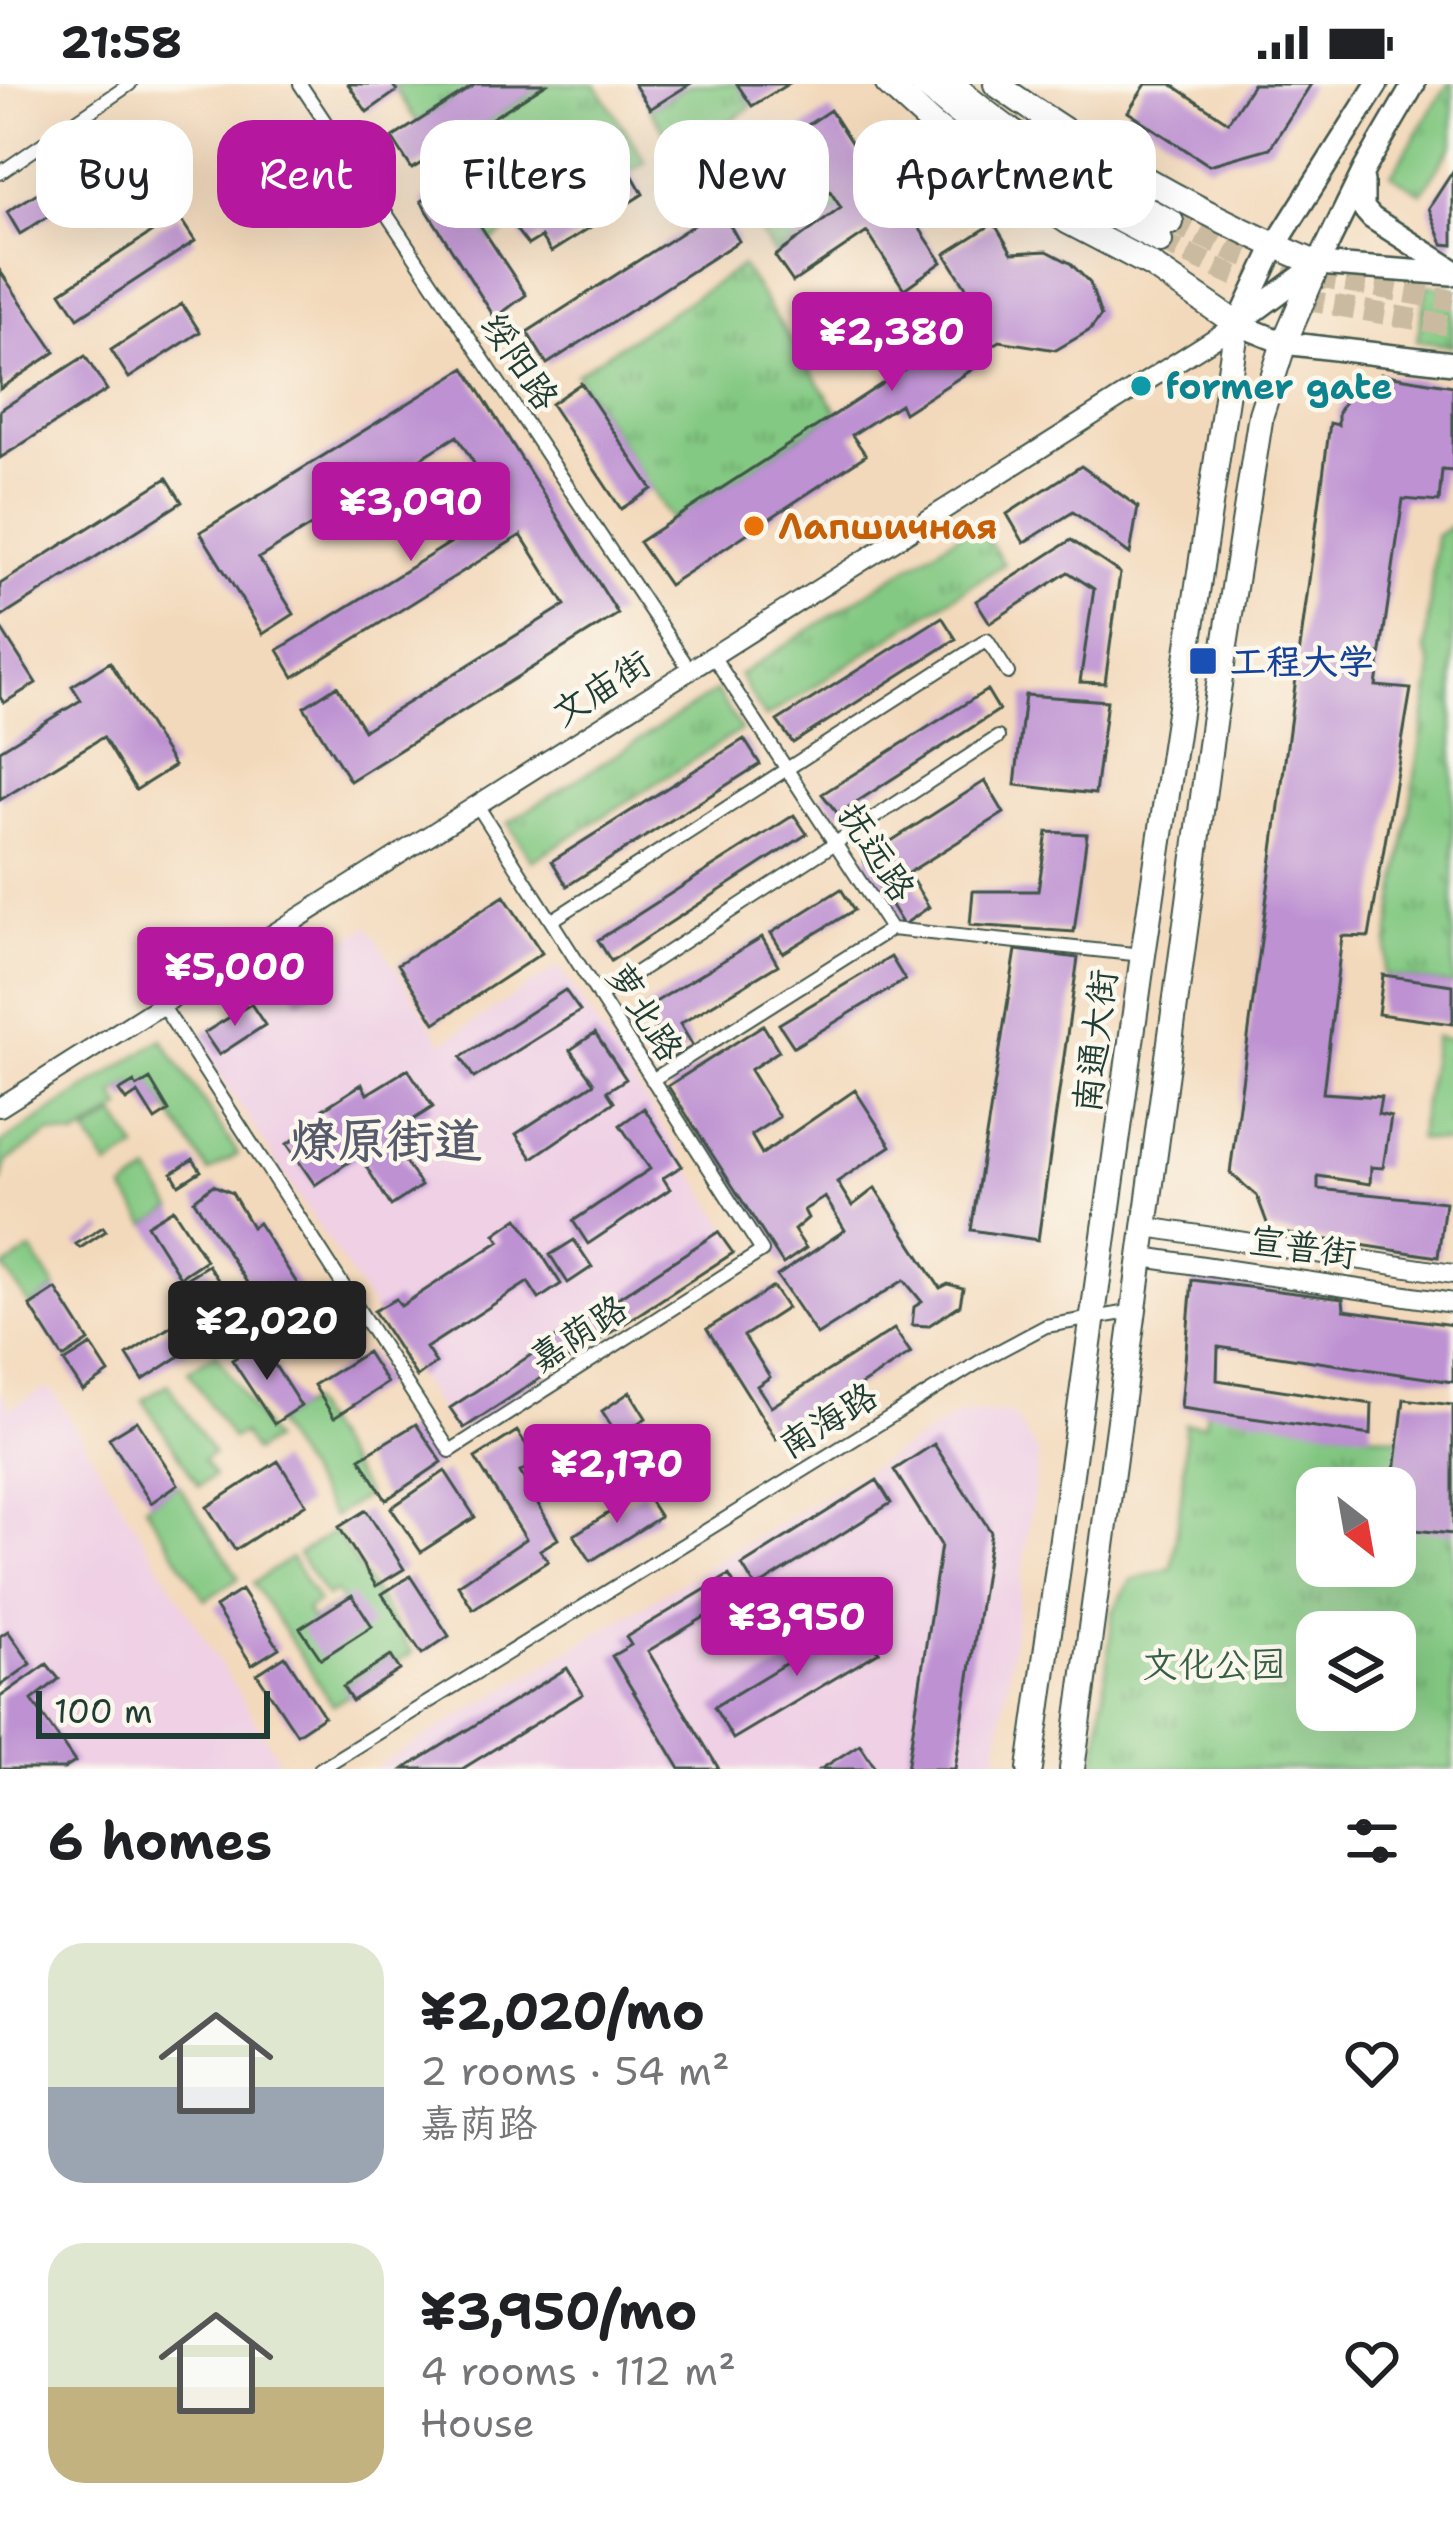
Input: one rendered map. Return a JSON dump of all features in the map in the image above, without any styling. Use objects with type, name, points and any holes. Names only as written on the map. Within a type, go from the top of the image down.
[{"type":"highway","points":[[888,84],[1000,176],[1067,221],[1151,265],[1238,324]]},
{"type":"highway","points":[[923,84],[1042,176],[1165,231],[1024,140],[952,84]]},
{"type":"highway","points":[[996,84],[1105,156],[1318,264]]},
{"type":"highway","name":"南通大街","points":[[1072,1769],[1261,414],[1284,343],[1318,264]]},
{"type":"highway","name":"南通大街","points":[[1030,1769],[1142,955],[1238,324]]},
{"type":"main road","points":[[1238,324],[1275,246],[1377,84]]},
{"type":"main road","points":[[1238,324],[1318,264],[1365,168],[1414,84]]},
{"type":"main road","points":[[1365,168],[1363,208],[1453,272]]},
{"type":"main road","points":[[1318,264],[1453,272]]},
{"type":"main road","name":"文庙街","points":[[0,1107],[1238,324]]},
{"type":"main road","points":[[1238,324],[1284,343],[1453,363]]},
{"type":"main road","name":"宣普街","points":[[1147,1227],[1453,1274]]},
{"type":"main road","name":"宣普街","points":[[1143,1257],[1453,1303]]},
{"type":"street","points":[[0,173],[130,84]]},
{"type":"street","name":"绥阳路","points":[[300,84],[690,670]]},
{"type":"street","points":[[551,921],[987,640],[1009,674]]},
{"type":"street","name":"抚远路","points":[[712,656],[891,929],[1142,955]]},
{"type":"street","points":[[599,997],[998,736]]},
{"type":"street","name":"萝北路","points":[[477,806],[762,1251]]},
{"type":"street","points":[[652,1080],[891,929]]},
{"type":"street","name":"嘉荫路","points":[[162,1005],[450,1451],[762,1251]]},
{"type":"street","name":"南海路","points":[[320,1769],[984,1359],[1046,1326],[1136,1311]]},
{"type":"shaded area","points":[[368,926],[443,1043],[559,966],[741,1248],[455,1434],[196,1039]]},
{"type":"shaded area","points":[[44,1389],[53,1392],[278,1758],[261,1769],[0,1769],[0,1390],[11,1408]]},
{"type":"shaded area","points":[[962,1413],[1012,1414],[1039,1455],[995,1769],[373,1769]]},
{"type":"green space","points":[[392,84],[476,84],[420,120]]},
{"type":"green space","points":[[546,84],[595,84],[619,120],[490,120]]},
{"type":"green space","points":[[690,84],[737,84],[752,106],[731,120],[657,120],[650,109]]},
{"type":"green space","points":[[1448,84],[1453,84],[1453,144],[1422,193],[1391,175]]},
{"type":"green space","points":[[630,138],[646,162],[630,171]]},
{"type":"green space","points":[[829,190],[841,208],[829,217]]},
{"type":"green space","points":[[483,228],[511,228],[491,241]]},
{"type":"green space","points":[[757,228],[814,228],[775,256]]},
{"type":"green space","points":[[742,266],[838,412],[672,521],[576,374]]},
{"type":"green space","points":[[1427,285],[1453,288],[1453,346],[1417,341]]},
{"type":"green space","points":[[977,523],[1004,564],[765,718],[739,675]]},
{"type":"green space","points":[[1453,525],[1453,985],[1383,975],[1431,677],[1425,651],[1436,536]]},
{"type":"green space","points":[[716,691],[741,730],[532,861],[508,823]]},
{"type":"green space","points":[[1435,1037],[1453,1040],[1453,1143],[1418,1139]]},
{"type":"green space","points":[[162,1039],[238,1154],[209,1172],[149,1080],[137,1087],[133,1082],[114,1094],[122,1108],[76,1137],[50,1133],[7,1161],[0,1185],[0,1144]]},
{"type":"green space","points":[[116,1115],[137,1149],[108,1167],[87,1134]]},
{"type":"green space","points":[[150,1173],[173,1209],[147,1225],[124,1190]]},
{"type":"green space","points":[[31,1250],[56,1289],[30,1306],[4,1268]]},
{"type":"green space","points":[[216,1353],[272,1440],[254,1452],[242,1433],[232,1439],[188,1371]]},
{"type":"green space","points":[[168,1384],[213,1453],[203,1460],[214,1476],[199,1486],[143,1400]]},
{"type":"green space","points":[[308,1402],[367,1495],[333,1517],[274,1424]]},
{"type":"green space","name":"文化公园","points":[[1207,1410],[1453,1446],[1453,1769],[1095,1769],[1113,1612],[1131,1580],[1172,1568],[1185,1424],[1205,1424]]},
{"type":"green space","points":[[178,1484],[239,1578],[205,1600],[145,1506]]},
{"type":"green space","points":[[335,1531],[412,1653],[396,1663],[390,1656],[344,1686],[349,1695],[333,1705],[253,1583],[291,1558],[318,1602],[306,1610],[312,1620],[342,1602],[335,1591],[327,1597],[298,1554]]},
{"type":"building","points":[[348,84],[392,84],[397,91],[367,112]]},
{"type":"building","points":[[476,84],[546,84],[489,120],[420,120]]},
{"type":"building","points":[[634,84],[690,84],[650,109]]},
{"type":"building","points":[[737,84],[788,84],[752,106]]},
{"type":"building","points":[[1146,84],[1171,84],[1228,122],[1253,84],[1311,84],[1270,148],[1209,165],[1156,130],[1156,120],[1140,120],[1128,112]]},
{"type":"building","points":[[830,110],[853,145],[853,228],[919,228],[942,262],[904,289],[867,232],[793,282],[775,256],[814,228],[829,228],[829,217],[841,208],[829,190],[829,120],[815,120]]},
{"type":"building","points":[[420,120],[420,164],[412,169],[396,144],[396,135]]},
{"type":"building","points":[[630,171],[643,194],[630,202]]},
{"type":"building","points":[[1453,171],[1453,245],[1443,244],[1429,208]]},
{"type":"building","points":[[36,194],[36,224],[20,234],[7,212]]},
{"type":"building","points":[[158,228],[186,228],[195,241],[78,318],[61,292]]},
{"type":"building","points":[[438,228],[482,228],[526,295],[495,318]]},
{"type":"building","points":[[515,228],[589,228],[551,252],[541,237],[528,245]]},
{"type":"building","points":[[689,228],[732,228],[739,241],[547,364],[527,332]]},
{"type":"building","points":[[986,228],[997,228],[1012,253],[1047,251],[1070,263],[1090,283],[1101,316],[1090,330],[1056,350],[1000,341],[971,359],[976,367],[904,413],[900,404],[852,435],[866,455],[669,585],[639,542],[937,348],[934,342],[981,311],[945,254]]},
{"type":"building","points":[[0,271],[55,352],[0,389]]},
{"type":"building","points":[[182,304],[200,332],[129,378],[111,350]]},
{"type":"building","points":[[85,356],[107,390],[0,458],[0,410]]},
{"type":"building","points":[[465,368],[618,614],[350,781],[304,707],[337,686],[364,730],[565,605],[521,535],[294,677],[278,650],[503,510],[457,436],[259,558],[294,614],[263,634],[200,532]]},
{"type":"building","points":[[1381,374],[1453,386],[1453,471],[1442,470],[1439,502],[1403,499],[1376,686],[1411,689],[1369,937],[1342,936],[1323,1093],[1381,1097],[1378,1114],[1391,1117],[1383,1168],[1371,1167],[1370,1184],[1318,1176],[1318,1189],[1445,1202],[1438,1257],[1270,1231],[1257,1196],[1230,1173],[1330,423],[1338,425],[1345,400],[1377,389]]},
{"type":"building","points":[[581,383],[652,489],[621,509],[551,404]]},
{"type":"building","points":[[1081,466],[1138,507],[1130,554],[1073,512],[1024,543],[1007,514]]},
{"type":"building","points":[[167,478],[182,502],[0,618],[0,584]]},
{"type":"building","points":[[1071,540],[1120,573],[1105,683],[1080,682],[1094,589],[1068,572],[990,623],[976,601]]},
{"type":"building","points":[[942,617],[956,639],[793,743],[777,721]]},
{"type":"building","points":[[0,627],[36,683],[4,703],[0,697]]},
{"type":"building","points":[[110,662],[174,766],[136,790],[103,737],[0,800],[0,750],[81,700],[72,686]]},
{"type":"building","points":[[987,690],[999,710],[838,814],[822,794]]},
{"type":"building","points":[[1025,695],[1107,701],[1095,794],[1015,785]]},
{"type":"building","points":[[744,739],[760,764],[567,886],[552,861]]},
{"type":"building","points":[[985,781],[1004,813],[908,873],[929,907],[903,925],[863,859]]},
{"type":"building","points":[[794,815],[807,834],[611,961],[598,940]]},
{"type":"building","points":[[1047,832],[1087,834],[1074,932],[970,925],[973,891],[1038,891]]},
{"type":"building","points":[[841,889],[854,910],[783,953],[771,933]]},
{"type":"building","points":[[504,896],[542,953],[435,1023],[398,964]]},
{"type":"building","points":[[762,937],[778,965],[680,1024],[693,1046],[669,1060],[644,1009]]},
{"type":"building","points":[[1016,950],[1078,958],[1038,1240],[971,1230]]},
{"type":"building","points":[[891,957],[905,980],[794,1047],[779,1024]]},
{"type":"building","points":[[309,966],[322,988],[299,1002],[285,981]]},
{"type":"building","points":[[1383,975],[1453,985],[1453,1024],[1378,1014]]},
{"type":"building","points":[[565,990],[580,1011],[474,1078],[461,1057]]},
{"type":"building","points":[[251,1004],[265,1025],[219,1055],[204,1033]]},
{"type":"building","points":[[763,1025],[779,1051],[750,1070],[779,1117],[751,1135],[762,1154],[855,1090],[891,1146],[837,1182],[852,1206],[875,1188],[940,1288],[948,1284],[963,1288],[960,1305],[928,1326],[912,1325],[914,1307],[922,1302],[904,1280],[817,1335],[777,1276],[845,1230],[825,1197],[804,1210],[808,1218],[794,1230],[806,1248],[783,1264],[668,1086]]},
{"type":"building","points":[[595,1033],[626,1079],[607,1091],[614,1102],[532,1158],[516,1134],[594,1083],[570,1050]]},
{"type":"building","points":[[408,1069],[433,1107],[388,1136],[421,1186],[391,1206],[359,1155],[315,1185],[287,1144],[328,1118],[323,1109],[362,1084],[367,1094]]},
{"type":"building","points":[[150,1079],[169,1111],[155,1120],[138,1093],[126,1101],[119,1091]]},
{"type":"building","points":[[644,1108],[682,1166],[663,1178],[670,1189],[588,1244],[573,1221],[650,1169],[620,1125]]},
{"type":"building","points":[[193,1159],[201,1171],[179,1185],[172,1173]]},
{"type":"building","points":[[213,1185],[232,1193],[252,1227],[258,1223],[313,1308],[278,1331],[194,1200]]},
{"type":"building","points":[[173,1209],[206,1260],[180,1277],[147,1225]]},
{"type":"building","points":[[518,1218],[561,1284],[539,1299],[528,1282],[426,1348],[436,1363],[417,1377],[374,1311],[396,1299],[401,1306],[500,1241],[495,1234]]},
{"type":"building","points":[[103,1227],[106,1231],[80,1248],[76,1244]]},
{"type":"building","points":[[718,1232],[733,1253],[464,1428],[450,1408]]},
{"type":"building","points":[[574,1240],[592,1267],[568,1283],[550,1255]]},
{"type":"building","points":[[208,1265],[227,1293],[200,1310],[182,1281]]},
{"type":"building","points":[[1192,1280],[1343,1299],[1344,1310],[1453,1325],[1453,1382],[1218,1347],[1217,1380],[1372,1404],[1371,1435],[1181,1408]]},
{"type":"building","points":[[773,1287],[787,1308],[744,1336],[770,1377],[757,1386],[771,1407],[894,1329],[911,1353],[776,1439],[707,1329]]},
{"type":"building","points":[[56,1289],[89,1341],[63,1358],[30,1306]]},
{"type":"building","points":[[176,1323],[192,1348],[143,1380],[127,1355]]},
{"type":"building","points":[[260,1342],[301,1406],[274,1424],[232,1360]]},
{"type":"building","points":[[91,1345],[109,1373],[83,1391],[64,1362]]},
{"type":"building","points":[[367,1352],[387,1383],[334,1418],[314,1385]]},
{"type":"building","points":[[630,1392],[646,1418],[618,1436],[602,1411]]},
{"type":"building","points":[[1404,1399],[1453,1405],[1453,1534],[1416,1530],[1416,1467],[1396,1467]]},
{"type":"building","points":[[137,1421],[178,1484],[151,1503],[109,1438]]},
{"type":"building","points":[[416,1424],[442,1462],[386,1500],[360,1458]]},
{"type":"building","points":[[517,1431],[537,1461],[520,1472],[558,1539],[540,1550],[548,1561],[473,1609],[458,1585],[526,1539],[475,1458]]},
{"type":"building","points":[[934,1444],[991,1532],[955,1769],[907,1769],[941,1545],[894,1470]]},
{"type":"building","points":[[278,1461],[306,1504],[235,1550],[207,1507]]},
{"type":"building","points":[[445,1471],[475,1517],[421,1552],[391,1508]]},
{"type":"building","points":[[877,1480],[891,1503],[756,1588],[742,1565]]},
{"type":"building","points":[[643,1491],[660,1517],[591,1561],[574,1535]]},
{"type":"building","points":[[366,1510],[404,1569],[376,1586],[339,1527]]},
{"type":"building","points":[[729,1575],[741,1595],[648,1651],[719,1769],[680,1769],[612,1656],[631,1645],[626,1637]]},
{"type":"building","points":[[410,1576],[449,1636],[422,1654],[382,1594]]},
{"type":"building","points":[[241,1590],[279,1648],[252,1665],[215,1607]]},
{"type":"building","points":[[352,1595],[372,1626],[321,1659],[300,1628]]},
{"type":"building","points":[[859,1619],[879,1652],[733,1739],[714,1707]]},
{"type":"building","points":[[8,1631],[31,1664],[0,1686],[0,1636]]},
{"type":"building","points":[[285,1656],[324,1716],[297,1734],[257,1674]]},
{"type":"building","points":[[391,1656],[400,1670],[352,1701],[343,1687]]},
{"type":"building","points":[[47,1664],[59,1679],[32,1700],[75,1762],[64,1769],[0,1769],[0,1697]]},
{"type":"building","points":[[567,1668],[583,1694],[462,1769],[404,1769]]},
{"type":"building","points":[[860,1744],[876,1769],[821,1769]]},
{"type":"tunnel","points":[[1171,222],[1287,271],[1453,301]]},
{"type":"tunnel","points":[[1160,241],[1235,276],[1316,302],[1453,326]]},
{"type":"place","name":"former gate","points":[[1141,386]]},
{"type":"place","name":"Лапшичная","points":[[754,526]]},
{"type":"place","name":"工程大学","points":[[1203,661]]},
{"type":"district","name":"燎原街道","points":[[386,1140]]}]
